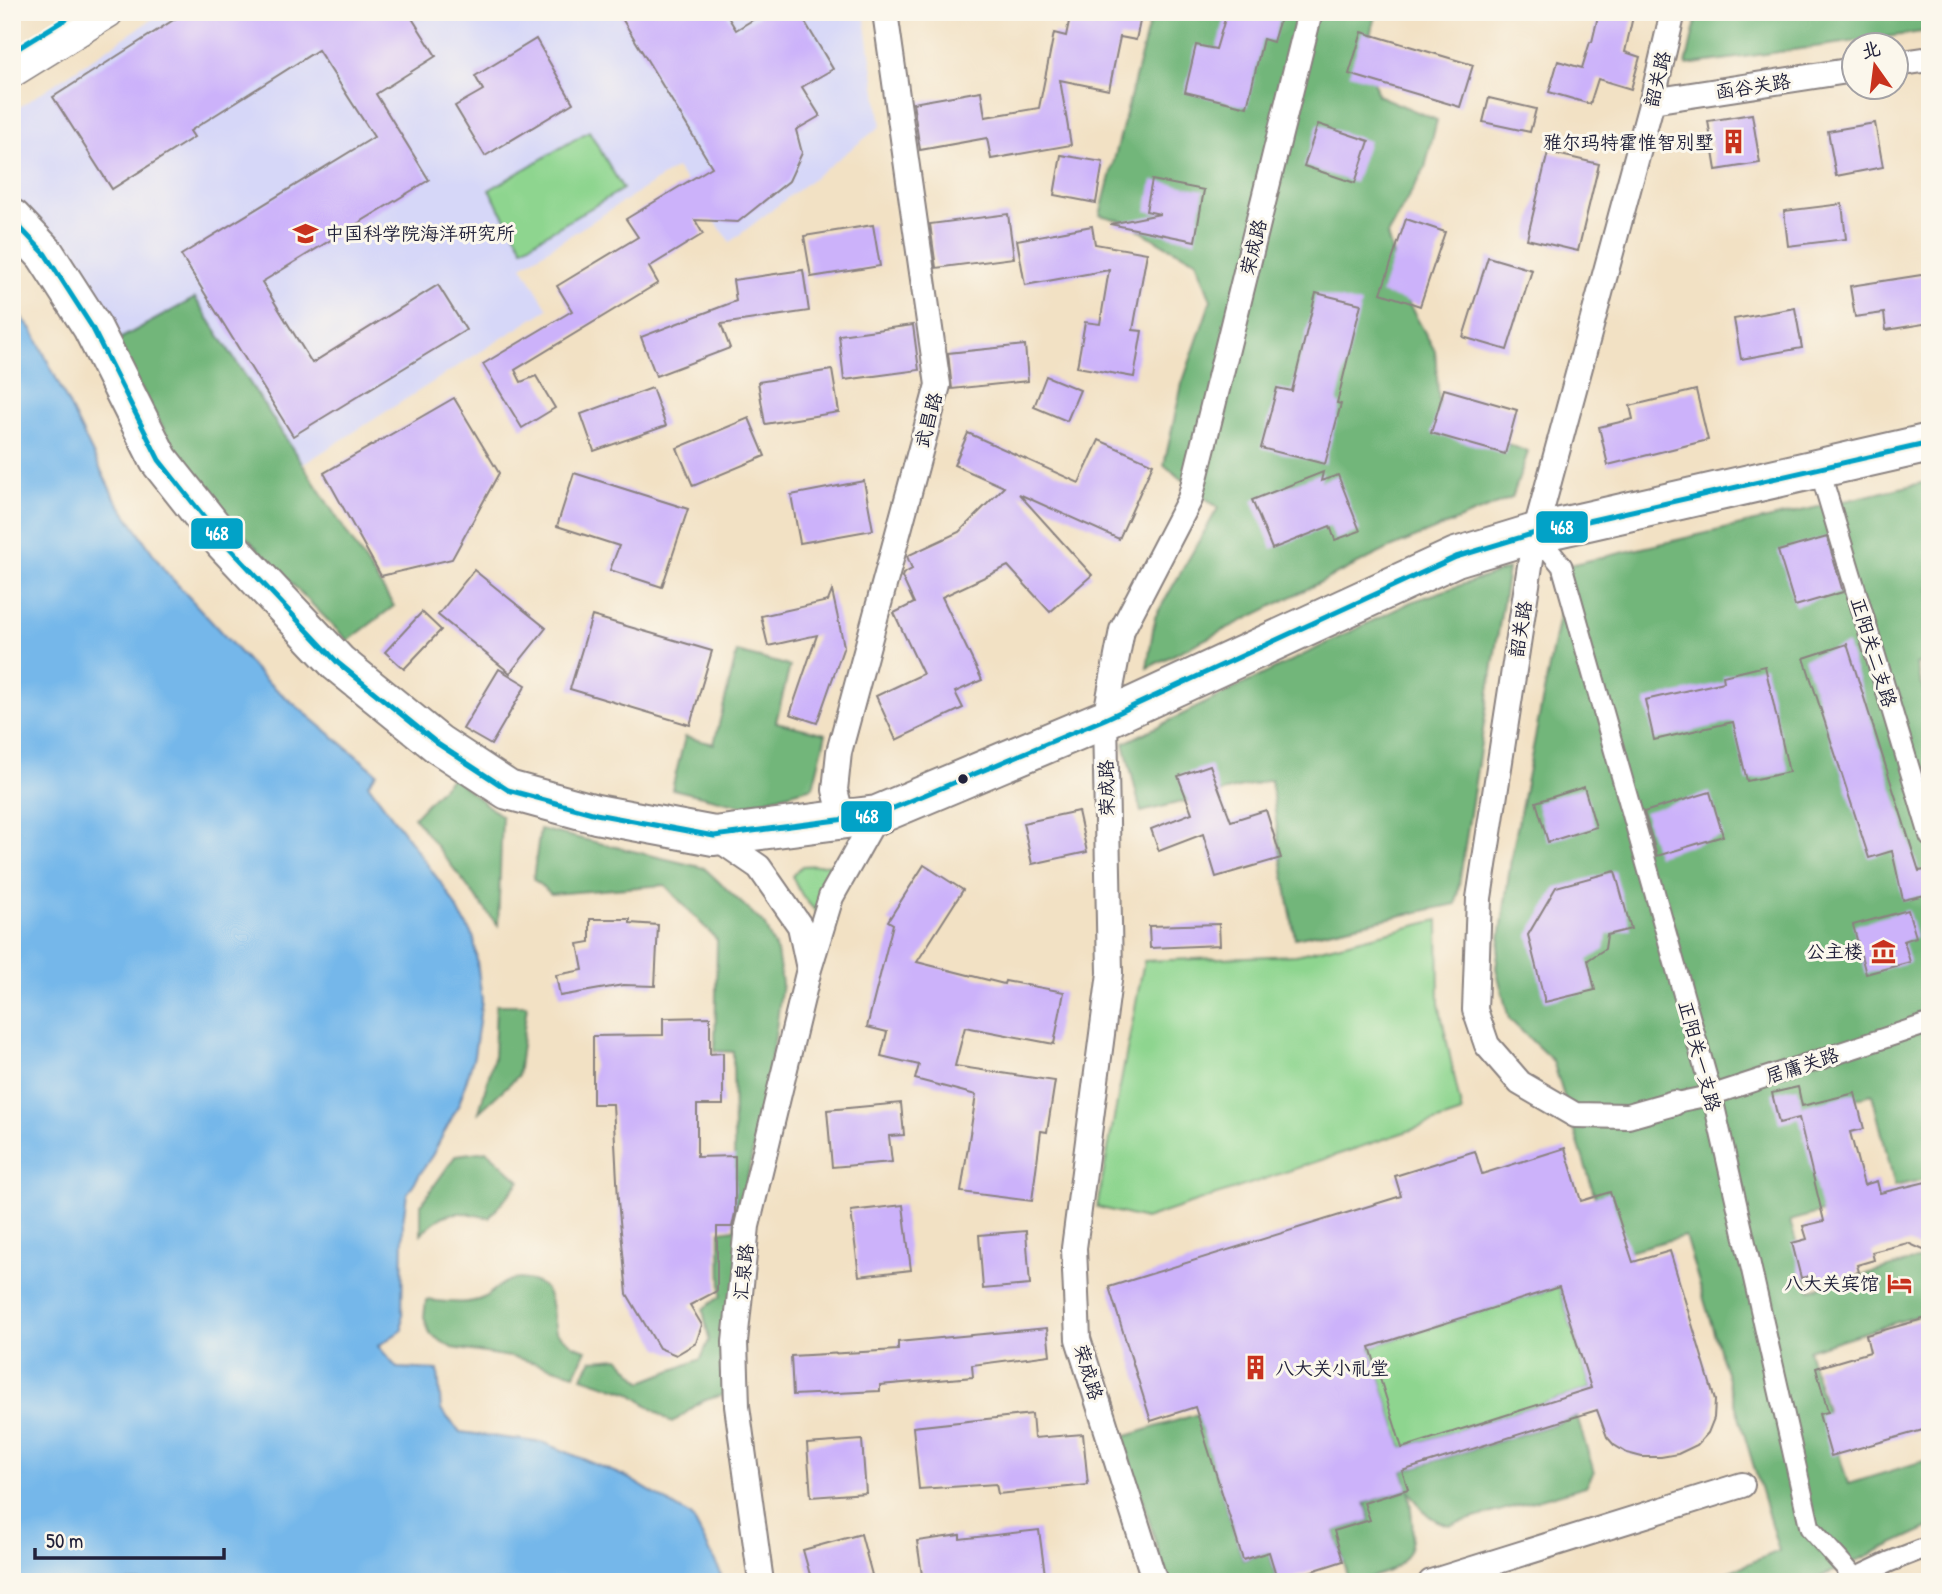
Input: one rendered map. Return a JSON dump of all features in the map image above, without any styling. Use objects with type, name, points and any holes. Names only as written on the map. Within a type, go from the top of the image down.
[{"type":"main road","points":[[12,219],[45,254],[92,327],[159,460],[224,542],[338,663],[438,744],[508,790],[596,814],[713,836],[860,818],[1105,719],[1456,557],[1535,533],[1930,443]]},
{"type":"street","points":[[12,52],[77,12]]},
{"type":"street","points":[[12,71],[107,12]]},
{"type":"street","name":"武昌路","points":[[860,818],[835,790],[839,752],[938,385],[885,12]]},
{"type":"street","name":"荣成路","points":[[1155,1582],[1078,1339],[1074,1248],[1110,973],[1105,719],[1122,630],[1190,499],[1209,431],[1310,12]]},
{"type":"street","name":"韶关路","points":[[1673,12],[1652,101],[1535,533],[1479,898],[1475,1010],[1487,1045],[1520,1083],[1576,1115],[1628,1116],[1674,1103]]},
{"type":"street","points":[[1910,62],[1930,59]]},
{"type":"street","name":"函谷关路","points":[[1652,101],[1840,72]]},
{"type":"street","name":"正阳关二支路","points":[[1819,468],[1930,837]]},
{"type":"street","name":"正阳关一支路","points":[[1535,533],[1562,566],[1712,1095],[1810,1528],[1851,1580]]},
{"type":"street","name":"汇泉路","points":[[761,1582],[737,1406],[735,1342],[747,1226],[809,969],[831,897],[860,818]]},
{"type":"street","points":[[713,836],[759,867],[800,926],[809,969]]},
{"type":"street","name":"居庸关路","points":[[1674,1103],[1712,1095],[1930,1023]]},
{"type":"street","points":[[1431,1582],[1469,1576],[1742,1485]]},
{"type":"street","points":[[1851,1580],[1930,1546]]},
{"type":"shaded area","name":"中国科学院海洋研究所","points":[[163,12],[864,12],[881,126],[730,242],[676,168],[522,266],[548,309],[302,465],[195,298],[114,342],[12,199],[12,112]]},
{"type":"green space","points":[[1152,12],[1376,12],[1368,43],[1377,95],[1437,120],[1425,168],[1387,235],[1404,295],[1435,351],[1440,417],[1528,452],[1512,498],[1390,548],[1147,668],[1155,617],[1218,508],[1164,465],[1182,384],[1211,300],[1196,260],[1126,222],[1100,215]]},
{"type":"green space","points":[[1698,12],[1930,12],[1930,31],[1910,34],[1840,32],[1840,44],[1686,65]]},
{"type":"green space","points":[[589,131],[623,189],[523,248],[489,190]]},
{"type":"green space","points":[[195,298],[394,606],[348,641],[196,486],[114,342]]},
{"type":"green space","points":[[1930,481],[1930,660],[1916,664],[1930,714],[1930,1178],[1895,1186],[1872,1094],[1808,1113],[1833,1209],[1790,1221],[1810,1290],[1930,1256],[1930,1312],[1808,1350],[1848,1484],[1930,1459],[1930,1527],[1810,1582],[1704,1582],[1779,1551],[1685,1236],[1613,1255],[1553,1061],[1509,1019],[1496,968],[1511,859],[1569,565]]},
{"type":"green space","points":[[1508,569],[1456,904],[1295,938],[1271,780],[1141,812],[1124,743],[1411,602]]},
{"type":"green space","points":[[737,652],[790,666],[776,722],[826,734],[813,787],[744,806],[672,789],[685,737],[714,744]]},
{"type":"green space","points":[[452,777],[502,817],[498,926],[414,817]]},
{"type":"green space","points":[[540,829],[704,868],[764,924],[777,952],[782,983],[775,1037],[746,1185],[730,1393],[702,1401],[672,1423],[630,1393],[582,1377],[592,1360],[619,1358],[642,1382],[701,1359],[709,1340],[703,1309],[721,1296],[720,1231],[735,1229],[733,1052],[715,1051],[717,940],[665,885],[551,894],[533,879]]},
{"type":"green space","points":[[837,864],[818,914],[803,897],[792,876],[802,866]]},
{"type":"green space","points":[[1438,920],[1439,1004],[1462,1113],[1145,1219],[1097,1207],[1144,961],[1296,955]]},
{"type":"green space","points":[[496,1005],[527,1005],[518,1076],[479,1112],[494,1057]]},
{"type":"green space","points":[[487,1151],[520,1181],[489,1218],[468,1213],[452,1214],[437,1220],[421,1234],[421,1204],[456,1155]]},
{"type":"green space","points":[[517,1279],[530,1280],[545,1289],[551,1303],[556,1332],[573,1345],[586,1350],[575,1374],[517,1358],[452,1348],[430,1334],[424,1317],[426,1300],[470,1302],[483,1298],[502,1284]]},
{"type":"green space","points":[[1559,1287],[1591,1388],[1402,1448],[1370,1347]]},
{"type":"green space","points":[[1198,1414],[1243,1560],[1269,1552],[1278,1582],[1168,1582],[1123,1437]]},
{"type":"green space","points":[[1577,1417],[1594,1472],[1586,1486],[1450,1525],[1430,1517],[1409,1491],[1413,1529],[1412,1540],[1404,1560],[1381,1574],[1349,1582],[1334,1531],[1370,1520],[1365,1503],[1408,1489],[1402,1471]]},
{"type":"water","points":[[12,306],[32,329],[113,495],[165,571],[264,679],[377,773],[368,784],[446,890],[474,938],[482,1000],[474,1056],[459,1104],[433,1154],[407,1194],[403,1221],[402,1330],[378,1346],[397,1368],[438,1370],[441,1410],[460,1432],[545,1443],[628,1478],[692,1517],[720,1571],[722,1582],[12,1582]]},
{"type":"building","points":[[186,12],[408,12],[436,56],[376,94],[429,180],[262,282],[312,363],[438,285],[466,330],[293,436],[181,255],[374,137],[318,50],[190,131],[194,137],[112,189],[53,97]]},
{"type":"building","points":[[618,12],[725,12],[736,30],[766,12],[799,12],[833,69],[802,87],[820,116],[796,130],[802,153],[789,181],[738,222],[695,220],[703,234],[649,267],[658,283],[515,370],[521,382],[536,376],[555,408],[522,428],[483,364],[572,311],[557,286],[638,237],[626,219],[712,167]]},
{"type":"building","points":[[1071,12],[1142,12],[1136,40],[1120,37],[1109,90],[1060,80],[1071,145],[991,159],[987,138],[920,150],[913,103],[981,91],[985,117],[1039,108],[1054,33],[1066,36]]},
{"type":"building","points":[[1227,12],[1282,12],[1273,42],[1263,39],[1247,107],[1185,92],[1196,45],[1216,49]]},
{"type":"building","points":[[1599,12],[1634,12],[1625,52],[1640,57],[1631,89],[1598,79],[1590,104],[1549,92],[1558,61],[1582,68]]},
{"type":"building","points":[[1362,32],[1473,65],[1460,107],[1349,74]]},
{"type":"building","points":[[536,39],[573,103],[485,156],[455,106],[483,90],[475,76]]},
{"type":"building","points":[[1489,98],[1536,109],[1530,132],[1483,122]]},
{"type":"building","name":"雅尔玛特霍惟智别墅","points":[[1752,114],[1760,163],[1716,170],[1708,121]]},
{"type":"building","points":[[1875,123],[1883,167],[1836,176],[1828,131]]},
{"type":"building","points":[[1318,124],[1369,141],[1355,183],[1304,166]]},
{"type":"building","points":[[1548,152],[1599,164],[1578,251],[1527,239]]},
{"type":"building","points":[[1061,155],[1103,162],[1096,203],[1054,195]]},
{"type":"building","points":[[1152,180],[1204,190],[1195,241],[1110,224],[1160,214],[1146,211]]},
{"type":"building","points":[[1842,204],[1846,239],[1788,246],[1784,211]]},
{"type":"building","points":[[1008,214],[1014,258],[936,268],[930,224]]},
{"type":"building","points":[[1406,219],[1445,232],[1420,306],[1381,293]]},
{"type":"building","points":[[873,225],[880,266],[811,277],[804,236]]},
{"type":"building","points":[[1092,226],[1095,244],[1147,253],[1133,330],[1142,331],[1134,377],[1077,367],[1085,322],[1100,324],[1109,270],[1025,285],[1017,240]]},
{"type":"building","points":[[1488,257],[1532,270],[1507,350],[1463,337]]},
{"type":"building","points":[[803,270],[809,311],[721,324],[730,348],[656,376],[641,337],[736,301],[733,280]]},
{"type":"building","points":[[1928,274],[1930,323],[1886,330],[1884,313],[1855,317],[1850,286]]},
{"type":"building","points":[[1316,293],[1361,304],[1337,403],[1341,404],[1325,464],[1261,448],[1277,388],[1292,391]]},
{"type":"building","points":[[1795,308],[1802,348],[1741,359],[1734,319]]},
{"type":"building","points":[[913,325],[919,370],[844,380],[839,335]]},
{"type":"building","points":[[1025,345],[1028,381],[952,389],[948,353]]},
{"type":"building","points":[[832,370],[839,412],[765,424],[758,382]]},
{"type":"building","points":[[1046,376],[1080,390],[1067,421],[1034,407]]},
{"type":"building","points":[[652,388],[666,426],[594,451],[581,414]]},
{"type":"building","points":[[1444,389],[1517,410],[1505,454],[1431,433]]},
{"type":"building","points":[[1696,390],[1708,440],[1608,465],[1599,427],[1633,419],[1630,406]]},
{"type":"building","points":[[454,398],[499,473],[452,559],[381,576],[324,473]]},
{"type":"building","points":[[749,418],[765,456],[693,486],[677,448]]},
{"type":"building","points":[[968,433],[1079,483],[1099,440],[1153,464],[1119,539],[1019,494],[1092,575],[1050,612],[1008,566],[942,597],[982,680],[955,692],[963,708],[896,740],[876,696],[923,674],[894,613],[914,603],[902,577],[912,569],[907,556],[959,532],[1004,487],[954,465]]},
{"type":"building","points":[[1323,472],[1321,481],[1338,475],[1360,531],[1335,540],[1330,526],[1272,549],[1252,500]]},
{"type":"building","points":[[574,473],[688,509],[662,587],[610,570],[619,546],[557,526]]},
{"type":"building","points":[[864,481],[873,530],[800,543],[791,495]]},
{"type":"building","points":[[1827,537],[1843,592],[1795,606],[1778,551]]},
{"type":"building","points":[[474,570],[546,628],[510,673],[438,615]]},
{"type":"building","points":[[832,591],[844,646],[817,723],[790,714],[817,635],[768,646],[761,616],[828,601]]},
{"type":"building","points":[[422,612],[441,630],[404,669],[385,652]]},
{"type":"building","points":[[592,616],[712,651],[690,725],[570,689]]},
{"type":"building","points":[[1847,644],[1919,871],[1930,869],[1930,894],[1903,900],[1892,851],[1869,858],[1804,658]]},
{"type":"building","points":[[1765,666],[1789,772],[1747,781],[1733,722],[1654,740],[1645,700],[1724,682],[1723,676]]},
{"type":"building","points":[[499,669],[526,685],[491,745],[463,729]]},
{"type":"building","points":[[1210,765],[1231,821],[1266,810],[1281,858],[1216,877],[1203,834],[1159,851],[1151,829],[1192,813],[1178,776]]},
{"type":"building","points":[[1584,787],[1596,827],[1548,842],[1536,802]]},
{"type":"building","points":[[1710,792],[1723,836],[1657,856],[1644,812]]},
{"type":"building","points":[[1078,811],[1087,852],[1032,864],[1023,823]]},
{"type":"building","points":[[924,865],[963,890],[917,962],[1004,984],[1005,981],[1064,992],[1054,1044],[965,1027],[955,1066],[1055,1081],[1047,1132],[1041,1131],[1032,1201],[961,1192],[976,1095],[915,1079],[919,1065],[881,1056],[887,1032],[867,1027],[893,924],[888,921]]},
{"type":"building","points":[[1615,871],[1631,929],[1607,935],[1605,949],[1588,960],[1595,990],[1545,1002],[1528,935],[1556,887]]},
{"type":"building","name":"公主楼","points":[[1908,910],[1916,937],[1904,941],[1910,962],[1866,974],[1853,925]]},
{"type":"building","points":[[590,919],[630,919],[630,923],[658,925],[655,986],[623,985],[560,996],[556,975],[583,970],[578,944],[590,942]]},
{"type":"building","points":[[1219,924],[1220,945],[1150,948],[1149,926]]},
{"type":"building","points":[[710,1017],[710,1054],[723,1053],[723,1105],[697,1105],[697,1157],[735,1156],[735,1213],[732,1227],[717,1227],[717,1291],[690,1305],[702,1325],[696,1343],[676,1355],[659,1348],[627,1294],[613,1104],[593,1104],[593,1036],[663,1035],[663,1018]]},
{"type":"building","points":[[1798,1087],[1802,1106],[1855,1093],[1864,1129],[1850,1132],[1864,1185],[1877,1181],[1880,1193],[1930,1181],[1930,1253],[1908,1243],[1872,1252],[1874,1260],[1857,1265],[1859,1272],[1816,1283],[1814,1275],[1801,1278],[1792,1243],[1807,1239],[1803,1226],[1824,1221],[1799,1118],[1779,1123],[1772,1093]]},
{"type":"building","points":[[901,1103],[904,1135],[889,1136],[892,1162],[832,1167],[827,1110]]},
{"type":"building","name":"八大关小礼堂","points":[[1565,1148],[1581,1201],[1610,1192],[1633,1262],[1670,1251],[1715,1400],[1714,1418],[1708,1433],[1697,1445],[1678,1454],[1642,1457],[1627,1453],[1614,1445],[1607,1437],[1597,1410],[1402,1471],[1408,1489],[1364,1503],[1370,1520],[1334,1531],[1343,1561],[1278,1582],[1269,1552],[1243,1560],[1195,1407],[1151,1421],[1109,1287],[1401,1196],[1395,1176],[1475,1151],[1482,1174]],"holes":[[[1559,1287],[1591,1388],[1402,1448],[1370,1347]]]},
{"type":"building","points":[[903,1205],[911,1270],[859,1276],[851,1211]]},
{"type":"building","points":[[1026,1231],[1030,1285],[983,1289],[979,1235]]},
{"type":"building","points":[[1930,1317],[1930,1428],[1831,1456],[1819,1414],[1828,1412],[1816,1368],[1870,1352],[1866,1335]]},
{"type":"building","points":[[1047,1328],[1050,1355],[972,1365],[973,1377],[880,1385],[880,1391],[793,1395],[791,1356],[898,1350],[898,1342]]},
{"type":"building","points":[[1032,1414],[1034,1438],[1083,1434],[1088,1485],[998,1494],[996,1484],[919,1489],[913,1427]]},
{"type":"building","points":[[862,1440],[866,1493],[811,1497],[807,1444]]},
{"type":"building","points":[[1039,1530],[1046,1582],[923,1582],[917,1541],[960,1535],[960,1539]]},
{"type":"building","points":[[861,1534],[872,1575],[850,1582],[812,1582],[803,1550]]},
{"type":"transit line","name":"468","points":[[12,52],[77,12]]},
{"type":"transit line","name":"468","points":[[12,219],[45,254],[92,327],[159,460],[224,542],[338,663],[438,744],[508,790],[596,814],[714,836],[877,815],[1105,719],[1456,557],[1535,533],[1930,443]]},
{"type":"place","name":"雅尔玛特霍惟智别墅","points":[[1734,142]]},
{"type":"place","name":"中国科学院海洋研究所","points":[[305,233]]},
{"type":"place","name":"公主楼","points":[[1883,951]]},
{"type":"place","name":"八大关宾馆","points":[[1899,1283]]},
{"type":"place","name":"八大关小礼堂","points":[[1255,1368]]}]
